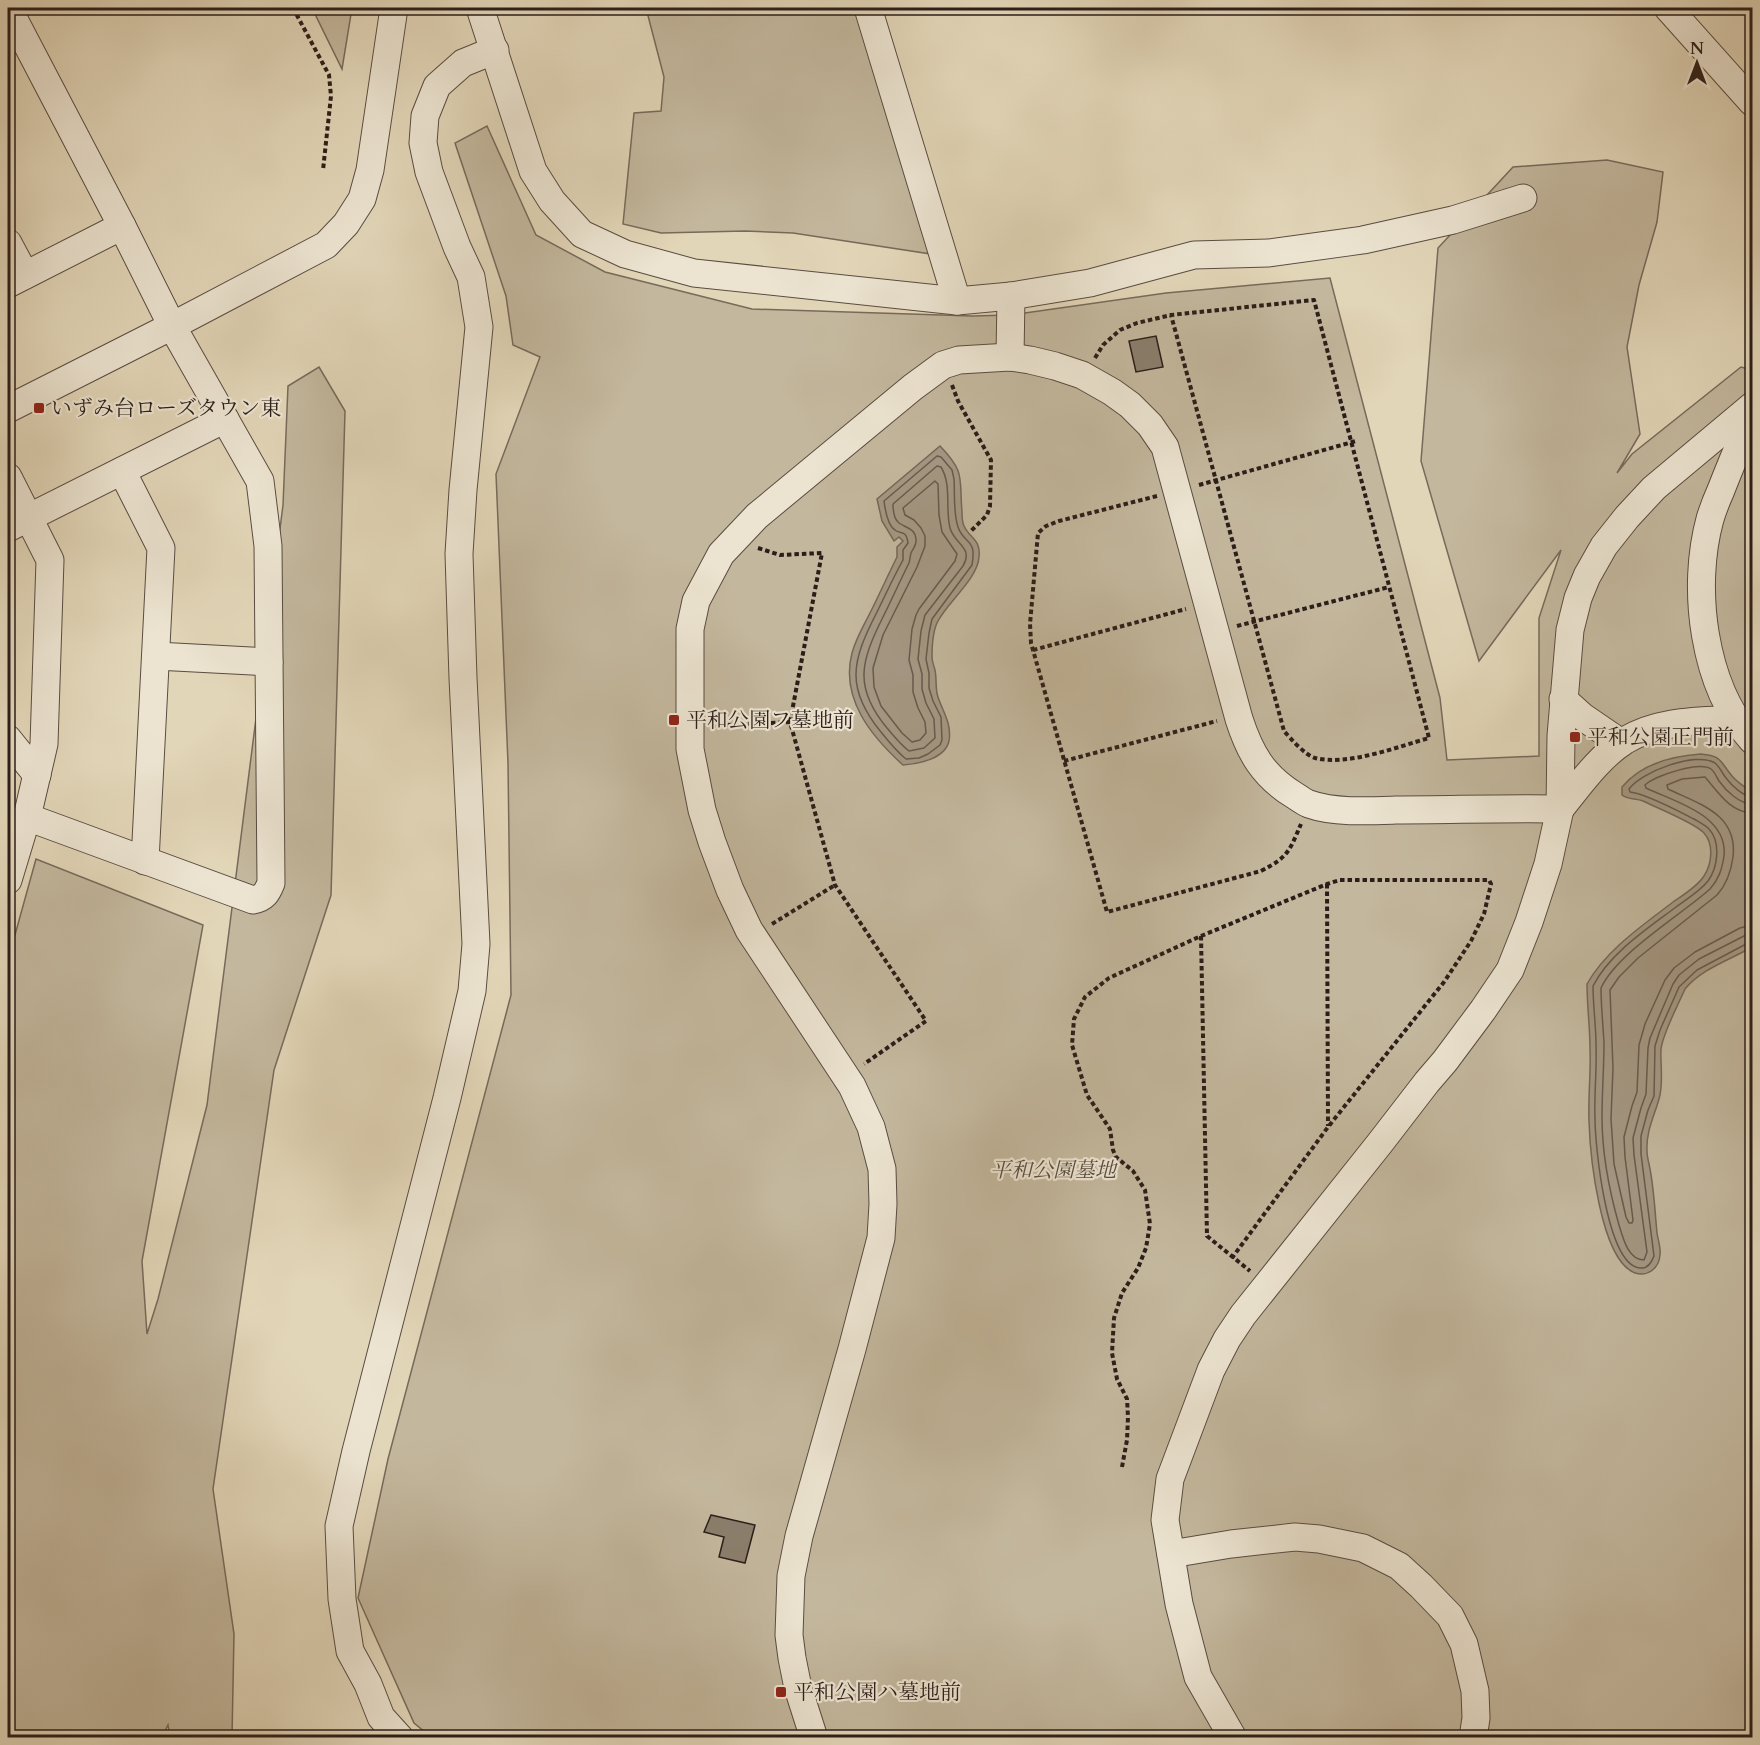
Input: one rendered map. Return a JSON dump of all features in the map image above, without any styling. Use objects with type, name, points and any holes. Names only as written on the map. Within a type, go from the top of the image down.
[{"type":"street","points":[[8,8],[122,226],[171,326],[260,481],[268,546],[271,883],[261,899],[253,900],[27,817]]},
{"type":"street","points":[[8,409],[326,244],[346,224],[362,199],[370,170],[394,8]]},
{"type":"street","points":[[480,8],[533,171],[552,201],[582,234],[625,254],[694,273],[957,302],[1090,283],[1194,255],[1269,253],[1364,240],[1453,220],[1523,198]]},
{"type":"street","points":[[868,8],[957,302]]},
{"type":"street","points":[[1668,8],[1752,102]]},
{"type":"street","points":[[400,1737],[381,1717],[368,1684],[350,1651],[342,1599],[339,1526],[472,991],[476,944],[459,554],[479,327],[471,277],[457,247],[429,172],[423,143],[425,116],[437,87],[463,63],[495,50]]},
{"type":"street","points":[[8,243],[16,279],[122,226]]},
{"type":"street","points":[[1010,357],[1011,296]]},
{"type":"street","points":[[812,1730],[797,1711],[788,1674],[792,1658],[789,1635],[791,1576],[799,1536],[881,1238],[882,1169],[871,1127],[852,1086],[753,935],[730,891],[702,810],[690,738],[681,735],[682,706],[689,695],[690,629],[696,601],[721,554],[757,516],[943,365],[959,360],[1010,357],[1054,366],[1082,375],[1130,405],[1150,425],[1165,447],[1246,743],[1268,775],[1309,804],[1330,809],[1560,809]]},
{"type":"street","points":[[1233,1737],[1198,1677],[1179,1604],[1165,1520],[1170,1479],[1211,1370],[1243,1315],[1445,1061],[1483,1011],[1510,969],[1529,922],[1548,864],[1560,809],[1563,699],[1570,630],[1578,598],[1587,576],[1604,546],[1627,517],[1654,489],[1752,406]]},
{"type":"street","points":[[1745,729],[1726,698],[1714,669],[1706,638],[1701,603],[1703,557],[1710,519],[1752,414]]},
{"type":"street","points":[[18,523],[225,419]]},
{"type":"street","points":[[122,471],[161,548],[146,861]]},
{"type":"street","points":[[8,477],[18,523],[50,560],[44,744],[27,817],[8,880]]},
{"type":"street","points":[[156,656],[269,662]]},
{"type":"street","points":[[1563,699],[1583,717],[1621,743]]},
{"type":"street","points":[[1560,809],[1586,777],[1621,743],[1631,737],[1673,723],[1696,720],[1745,729]]},
{"type":"street","points":[[8,739],[37,775]]},
{"type":"street","points":[[1171,1554],[1295,1537],[1319,1539],[1364,1548],[1398,1566],[1450,1616],[1464,1644],[1475,1690],[1476,1718],[1473,1737]]},
{"type":"path","points":[[293,8],[328,75],[331,96],[323,170]]},
{"type":"path","points":[[1082,375],[1103,345],[1120,330],[1137,323],[1171,315],[1314,300],[1429,738],[1362,757],[1314,758],[1284,731],[1171,315]]},
{"type":"path","points":[[943,365],[950,375],[958,401],[991,460],[990,506],[987,516],[971,531]]},
{"type":"path","points":[[1309,804],[1292,847],[1281,861],[1261,871],[1107,912],[1033,650],[1030,624],[1038,533],[1046,526],[1059,521],[1178,491],[1356,441]]},
{"type":"path","points":[[739,533],[755,547],[780,555],[822,553],[790,722],[835,885],[926,1021],[846,1076]]},
{"type":"path","points":[[1215,632],[1389,587]]},
{"type":"path","points":[[1033,650],[1208,603]]},
{"type":"path","points":[[1064,761],[1238,716]]},
{"type":"path","points":[[690,738],[790,722]]},
{"type":"path","points":[[1122,1467],[1128,1417],[1126,1399],[1117,1379],[1112,1353],[1114,1318],[1122,1293],[1138,1268],[1146,1248],[1150,1224],[1145,1190],[1133,1171],[1116,1157],[1110,1129],[1088,1095],[1072,1045],[1074,1019],[1085,997],[1109,978],[1201,936],[1340,880],[1489,880],[1491,884],[1484,914],[1444,982],[1400,1040],[1328,1127],[1232,1258]]},
{"type":"path","points":[[1327,884],[1328,1127]]},
{"type":"path","points":[[753,935],[835,885]]},
{"type":"path","points":[[1201,936],[1207,1236],[1267,1284]]},
{"type":"green space","points":[[312,8],[352,8],[342,69]]},
{"type":"green space","points":[[646,8],[863,8],[931,254],[793,233],[745,231],[661,233],[623,224],[634,113],[661,111],[664,77]]},
{"type":"green space","name":"平和公園墓地","points":[[487,126],[536,235],[605,272],[752,309],[972,316],[1011,315],[1166,293],[1330,278],[1440,698],[1447,760],[1539,756],[1539,618],[1561,550],[1479,661],[1421,461],[1438,248],[1513,167],[1607,160],[1663,172],[1657,222],[1639,285],[1627,347],[1640,434],[1617,473],[1632,454],[1741,367],[1752,370],[1752,1737],[431,1737],[414,1723],[358,1598],[388,1459],[511,995],[508,763],[496,474],[540,357],[513,345],[506,296],[455,143]]},
{"type":"green space","points":[[319,367],[345,411],[331,895],[274,1070],[213,1489],[234,1634],[232,1737],[170,1737],[168,1725],[162,1737],[8,1738],[8,960],[36,859],[203,925],[142,1261],[147,1334],[207,1105],[283,505],[288,386]]},
{"type":"water","points":[[940,446],[958,470],[963,523],[977,543],[979,557],[974,573],[943,614],[936,625],[934,634],[932,661],[936,674],[937,694],[948,724],[949,741],[937,756],[923,762],[903,765],[880,742],[861,716],[851,686],[849,670],[856,642],[897,557],[897,547],[903,541],[899,537],[894,541],[882,521],[877,499]]},
{"type":"water","points":[[1701,754],[1717,758],[1734,779],[1752,792],[1752,947],[1707,970],[1685,989],[1665,1035],[1661,1049],[1660,1093],[1647,1144],[1660,1255],[1652,1271],[1639,1274],[1623,1264],[1613,1248],[1599,1204],[1589,1121],[1590,1057],[1587,984],[1614,949],[1694,887],[1707,871],[1711,848],[1704,833],[1693,825],[1643,801],[1622,795],[1622,787],[1638,772],[1668,759]]},
{"type":"building","points":[[1156,336],[1163,367],[1136,372],[1129,341]]},
{"type":"building","points":[[711,1515],[755,1525],[745,1563],[719,1557],[724,1537],[704,1532]]},
{"type":"place","name":"いずみ台ローズタウン東","points":[[39,408]]},
{"type":"place","name":"平和公園フ墓地前","points":[[674,720]]},
{"type":"place","name":"平和公園正門前","points":[[1575,737]]},
{"type":"place","name":"平和公園ハ墓地前","points":[[781,1692]]}]
